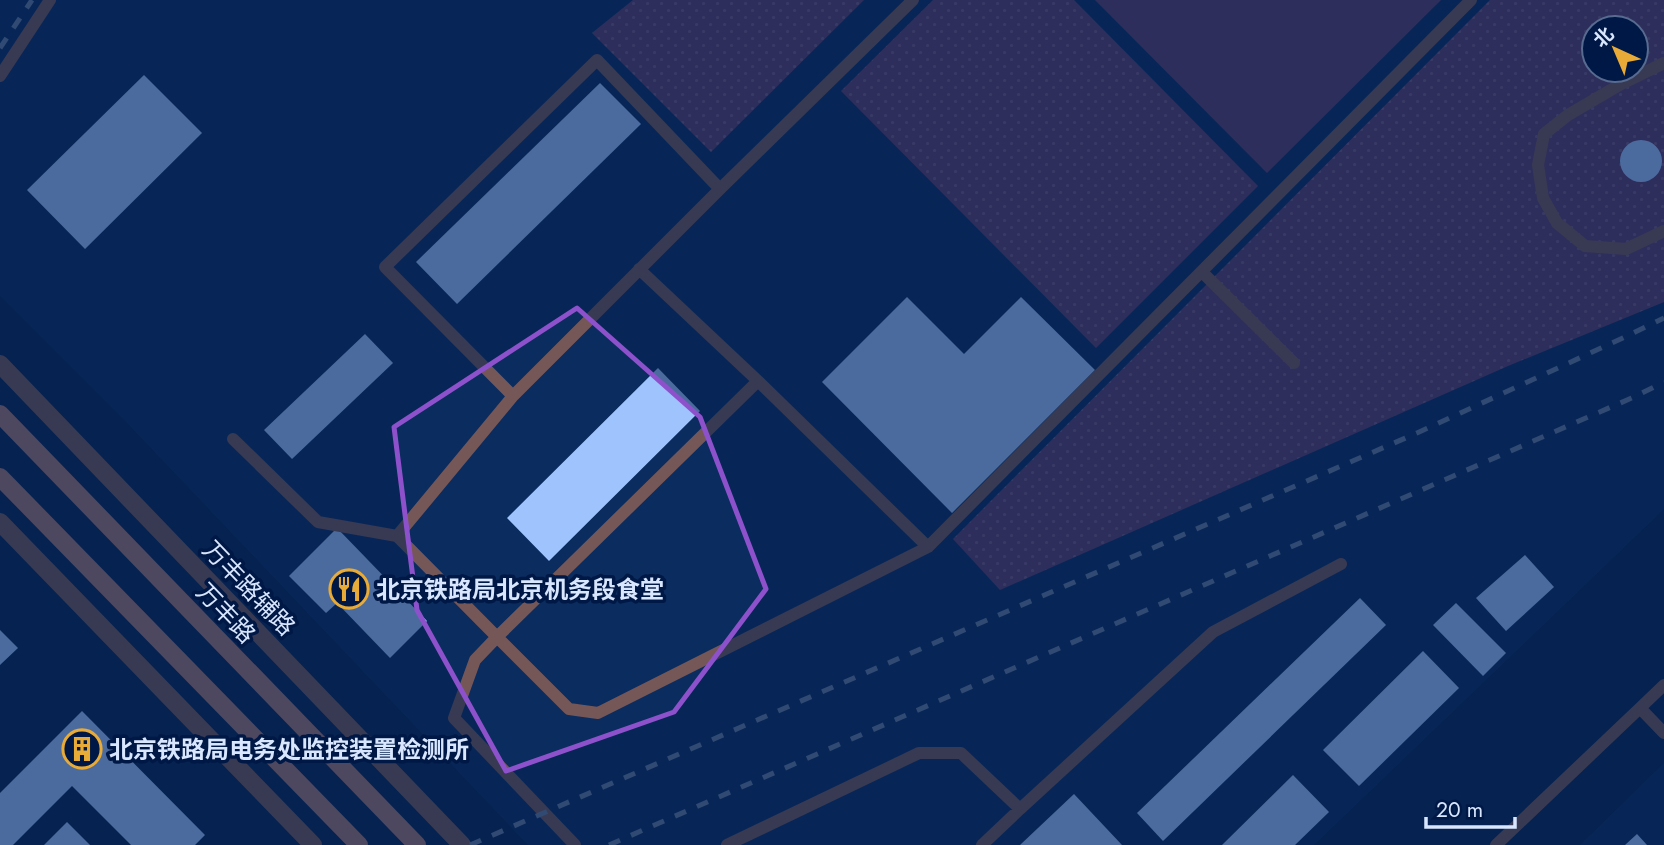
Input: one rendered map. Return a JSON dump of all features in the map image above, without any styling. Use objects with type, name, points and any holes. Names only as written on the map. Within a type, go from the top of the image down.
[{"type":"main road","name":"万丰路","points":[[0,414],[417,845]]},
{"type":"main road","points":[[0,477],[359,845]]},
{"type":"street","name":"万丰路辅路","points":[[0,364],[462,845]]},
{"type":"street","points":[[0,522],[313,845]]},
{"type":"lane","points":[[0,76],[50,0]]},
{"type":"lane","points":[[397,536],[513,396],[720,188],[913,0]]},
{"type":"lane","points":[[233,439],[318,522],[397,536],[569,709],[598,713],[929,547],[1471,0]]},
{"type":"lane","points":[[513,396],[385,267],[597,60],[720,188]]},
{"type":"lane","points":[[1664,63],[1568,115],[1545,134],[1538,165],[1544,198],[1558,223],[1585,246],[1626,249],[1664,232]]},
{"type":"lane","points":[[639,269],[929,547]]},
{"type":"lane","points":[[1202,272],[1294,363]]},
{"type":"lane","points":[[575,845],[454,718],[475,660],[758,381]]},
{"type":"lane","points":[[982,845],[1213,632],[1341,564]]},
{"type":"lane","points":[[1496,845],[1664,685]]},
{"type":"lane","points":[[1640,708],[1664,733]]},
{"type":"lane","points":[[727,845],[919,753],[961,753],[1020,809]]},
{"type":"highlighted area","points":[[577,308],[700,417],[766,589],[674,712],[506,771],[417,610],[394,427]]},
{"type":"shaded area","points":[[0,0],[1664,0],[1664,509],[1314,845],[528,845],[130,426],[0,296]]},
{"type":"shaded area","points":[[633,0],[864,0],[711,152],[592,33]]},
{"type":"shaded area","points":[[933,0],[1074,0],[1258,186],[1096,348],[841,91]]},
{"type":"shaded area","points":[[1095,0],[1441,0],[1267,173]]},
{"type":"shaded area","points":[[1490,0],[1664,0],[1664,302],[1508,366],[1000,590],[953,539]]},
{"type":"shaded area","points":[[1664,763],[1664,845],[1580,845]]},
{"type":"building","points":[[144,75],[202,133],[85,249],[27,190]]},
{"type":"building","points":[[600,83],[641,124],[457,304],[416,262]]},
{"type":"building","points":[[1641,140],[1656,146],[1662,161],[1656,176],[1641,182],[1626,176],[1620,161],[1626,146]]},
{"type":"building","points":[[907,297],[964,354],[1021,297],[1095,370],[952,513],[822,382]]},
{"type":"building","points":[[365,334],[393,363],[292,459],[264,430]]},
{"type":"building","points":[[658,368],[700,411],[549,561],[507,518]]},
{"type":"building","name":"北京铁路局北京机务段食堂","points":[[337,528],[427,621],[390,658],[337,603],[326,613],[289,576]]},
{"type":"building","points":[[1525,555],[1554,587],[1506,631],[1476,598]]},
{"type":"building","points":[[1360,598],[1386,625],[1163,841],[1137,813]]},
{"type":"building","points":[[1456,603],[1506,653],[1483,676],[1433,625]]},
{"type":"building","points":[[0,630],[18,648],[0,665]]},
{"type":"building","points":[[1423,651],[1459,688],[1359,786],[1323,750]]},
{"type":"building","name":"北京铁路局电务处监控装置检测所","points":[[82,711],[205,835],[195,845],[131,845],[72,786],[13,845],[0,845],[0,793]]},
{"type":"building","points":[[1293,775],[1329,812],[1295,845],[1222,845]]},
{"type":"building","points":[[1074,794],[1122,845],[1020,845]]},
{"type":"building","points":[[67,822],[90,845],[44,845]]},
{"type":"building","points":[[1637,834],[1647,845],[1625,845]]},
{"type":"railway","points":[[0,48],[32,0]]},
{"type":"railway","points":[[470,845],[1417,433],[1664,318]]},
{"type":"railway","points":[[609,845],[1664,382]]},
{"type":"place","name":"北京铁路局北京机务段食堂","points":[[349,589]]},
{"type":"place","name":"北京铁路局电务处监控装置检测所","points":[[82,749]]}]
